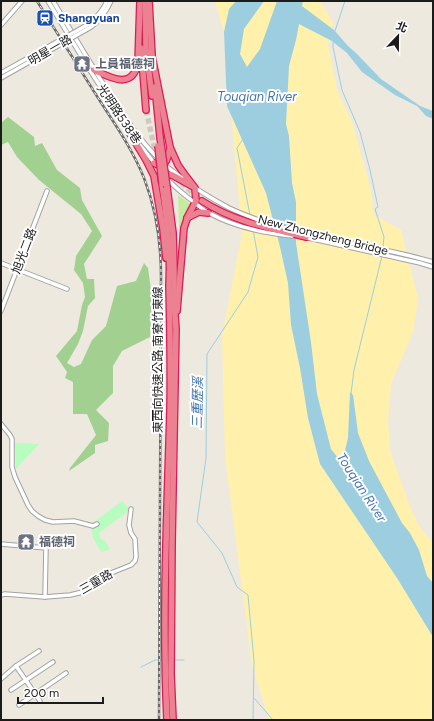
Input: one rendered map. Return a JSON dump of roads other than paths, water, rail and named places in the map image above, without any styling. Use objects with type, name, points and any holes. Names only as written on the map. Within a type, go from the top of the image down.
[{"type":"highway","points":[[94,70],[110,78],[118,80],[126,79],[132,75],[138,63],[140,1]]},
{"type":"highway","name":"東西向快速公路 南寮竹東線","points":[[145,1],[146,49],[159,137]]},
{"type":"highway","name":"東西向快速公路 南寮竹東線","points":[[149,1],[151,51],[159,137],[159,159],[173,233],[176,329],[170,713],[168,720]]},
{"type":"highway","points":[[139,26],[146,110]]},
{"type":"highway","points":[[151,51],[170,147],[178,165],[196,188],[196,201],[187,218],[184,228],[176,329]]},
{"type":"highway","points":[[129,132],[154,176],[163,230],[169,285]]},
{"type":"highway","points":[[154,163],[160,166],[164,164],[168,159],[170,147]]},
{"type":"highway","points":[[156,189],[157,179],[162,173],[172,175],[196,188]]},
{"type":"highway","name":"東西向快速公路 南寮竹東線","points":[[165,185],[169,248],[170,410],[165,612],[170,713],[173,720]]},
{"type":"highway","points":[[202,201],[225,214],[245,222],[306,238]]},
{"type":"highway","points":[[187,218],[198,212],[208,213]]},
{"type":"street","points":[[1,25],[22,1]]},
{"type":"street","name":"光明路538巷","points":[[48,1],[129,132],[171,183],[208,213]]},
{"type":"street","name":"光明路538巷","points":[[53,1],[94,70],[131,126],[147,147],[164,164],[196,188]]},
{"type":"street","name":"明星一路","points":[[1,73],[89,24],[100,14],[107,1]]},
{"type":"street","name":"明星一路","points":[[1,78],[91,27],[102,16],[111,1]]},
{"type":"street","name":"New Zhongzheng Bridge","points":[[196,188],[228,208],[264,222],[301,232],[433,262]]},
{"type":"street","name":"旭光二路","points":[[1,311],[46,191]]},
{"type":"street","name":"New Zhongzheng Bridge","points":[[208,213],[227,221],[262,231],[306,238],[433,267]]},
{"type":"street","points":[[1,263],[67,289]]},
{"type":"street","points":[[1,424],[12,439],[12,467],[14,477],[32,511],[45,520],[53,522],[74,522],[93,526],[97,524]]},
{"type":"street","name":"三重路","points":[[1,595],[45,597],[84,592],[106,575],[136,561],[135,539],[131,533],[129,525],[131,509]]},
{"type":"street","points":[[1,544],[46,548],[45,597]]},
{"type":"street","points":[[1,679],[16,666],[39,651]]},
{"type":"street","points":[[11,690],[53,662]]},
{"type":"street","points":[[16,666],[40,701]]},
{"type":"street","points":[[20,705],[66,673]]},
{"type":"water","name":"Touqian River","points":[[236,1],[264,1],[244,29],[240,54],[247,67],[260,49],[277,1],[303,1],[302,6],[334,30],[381,79],[420,106],[433,111],[433,119],[426,116],[417,106],[395,95],[362,72],[347,53],[332,41],[299,24],[289,66],[286,124],[289,136],[292,183],[296,202],[296,243],[311,342],[317,394],[331,449],[342,463],[348,438],[350,392],[353,395],[358,433],[369,461],[402,523],[410,533],[419,550],[427,576],[433,583],[433,637],[397,578],[320,464],[308,418],[291,325],[288,283],[266,193],[227,106],[224,32],[229,9]]},
{"type":"waterway","points":[[335,31],[345,1]]},
{"type":"waterway","points":[[333,42],[342,90],[360,132],[370,170],[378,207],[375,209],[384,237],[383,247]]},
{"type":"waterway","name":"三重歷溪","points":[[243,139],[237,148],[250,215]]},
{"type":"waterway","name":"三重歷溪","points":[[253,230],[258,257],[248,292],[207,354],[206,458],[197,522],[222,553],[237,587],[248,595],[254,661],[253,720]]},
{"type":"waterway","points":[[351,394],[354,370],[382,256]]},
{"type":"waterway","points":[[141,667],[155,660],[163,660]]},
{"type":"waterway","points":[[173,660],[184,660]]},
{"type":"waterway","points":[[254,698],[273,720]]},
{"type":"tunnel","points":[[146,110],[157,159]]},
{"type":"tunnel","points":[[163,165],[202,201]]},
{"type":"railway","points":[[37,1],[135,158],[144,178],[155,214],[160,251],[161,276],[159,720]]},
{"type":"place","name":"Shangyuan","points":[[45,18]]},
{"type":"place","name":"上員福德祠","points":[[82,64]]},
{"type":"place","name":"福德祠","points":[[26,542]]}]
